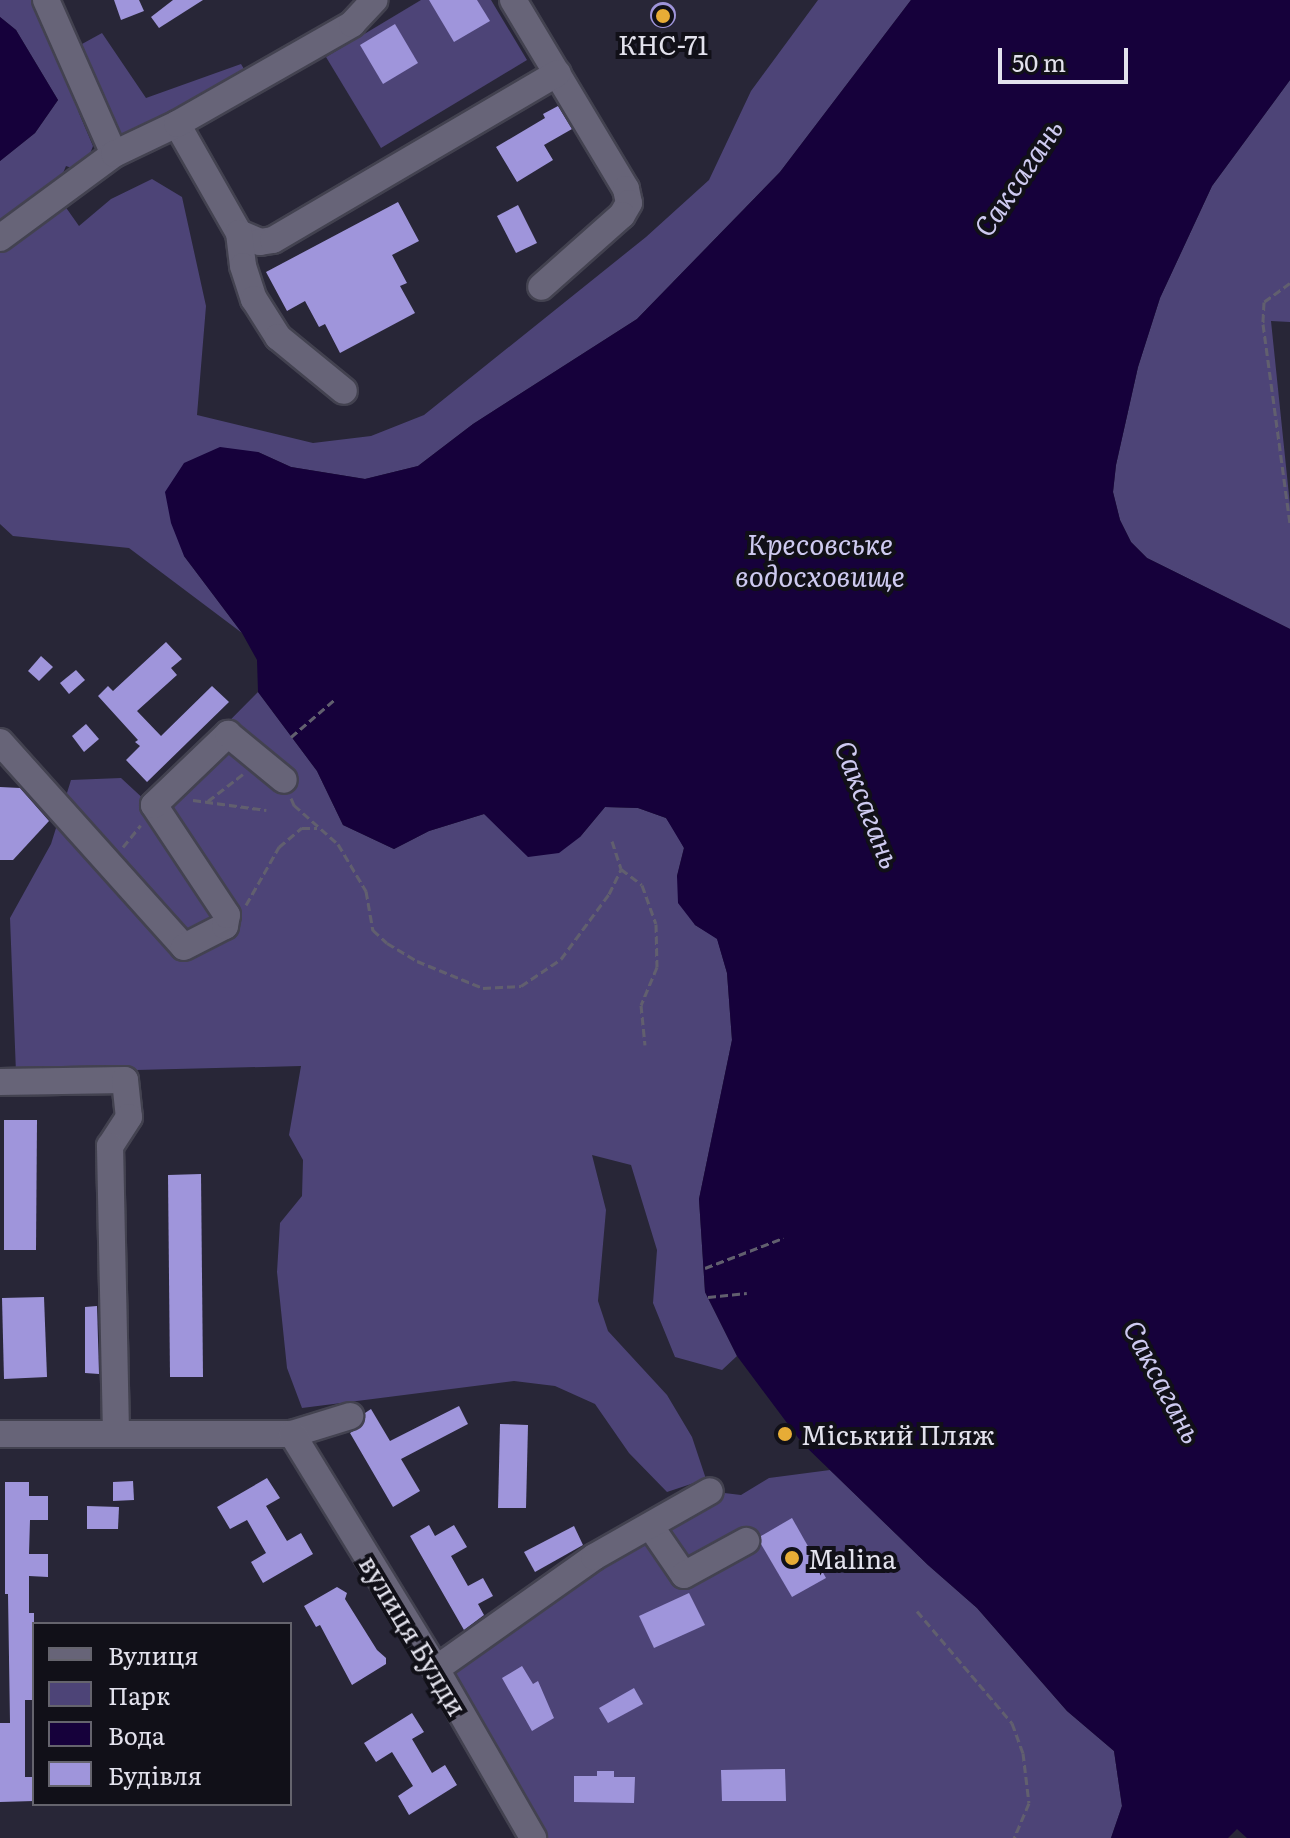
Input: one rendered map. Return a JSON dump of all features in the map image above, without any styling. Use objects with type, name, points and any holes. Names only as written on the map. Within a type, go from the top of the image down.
[{"type":"street","points":[[46,0],[114,154]]},
{"type":"street","points":[[0,238],[114,154],[177,124],[352,24],[374,0]]},
{"type":"street","points":[[513,0],[626,189],[629,203],[622,215],[541,287]]},
{"type":"street","points":[[239,233],[260,242],[287,235],[558,73]]},
{"type":"street","points":[[177,124],[239,233],[243,266],[254,299],[278,337],[344,391]]},
{"type":"street","points":[[0,742],[184,947],[229,922],[158,803],[228,734],[284,780]]},
{"type":"street","points":[[0,1082],[125,1080],[129,1117],[110,1146],[116,1432]]},
{"type":"street","points":[[0,1434],[292,1434],[350,1416]]},
{"type":"street","name":"вулиця Булди","points":[[292,1434],[436,1669],[533,1838]]},
{"type":"street","points":[[436,1669],[594,1557],[710,1491]]},
{"type":"street","points":[[651,1527],[684,1575],[746,1541]]},
{"type":"path","points":[[1290,283],[1264,302],[1263,324],[1290,525]]},
{"type":"path","points":[[291,737],[334,700]]},
{"type":"path","points":[[208,801],[259,758]]},
{"type":"path","points":[[284,780],[294,805],[338,844],[358,875],[366,891],[373,930],[387,943],[417,961],[483,988],[521,986],[561,959],[609,894],[621,869]]},
{"type":"path","points":[[102,857],[129,843],[158,803],[208,801],[266,810]]},
{"type":"path","points":[[229,922],[244,907],[279,847],[302,828],[318,828]]},
{"type":"path","points":[[612,841],[621,869],[642,885],[656,924],[657,967],[641,1005],[645,1045]]},
{"type":"path","points":[[705,1268],[783,1238]]},
{"type":"path","points":[[708,1297],[747,1293]]},
{"type":"path","points":[[917,1611],[1012,1723],[1023,1753],[1029,1803],[1014,1838]]},
{"type":"green space","points":[[0,0],[52,0],[79,113],[93,146],[83,172],[66,166],[55,192],[79,226],[111,199],[152,179],[182,197],[206,306],[197,415],[313,443],[371,436],[424,415],[646,237],[709,180],[751,91],[818,0],[911,0],[780,172],[637,319],[473,424],[418,466],[365,479],[291,467],[258,452],[184,556],[242,633],[129,548],[13,536],[0,524],[0,161],[35,133],[58,100],[16,30],[0,17]]},
{"type":"green space","points":[[421,0],[491,0],[527,60],[381,148],[326,57]]},
{"type":"green space","points":[[102,33],[146,98],[241,64],[247,74],[117,143],[82,44]]},
{"type":"green space","points":[[1290,80],[1290,322],[1271,321],[1290,505],[1290,629],[1147,558],[1131,542],[1120,520],[1113,492],[1138,367],[1160,298],[1212,186]]},
{"type":"green space","points":[[258,692],[317,771],[343,825],[394,849],[429,831],[484,814],[580,837],[605,807],[638,808],[666,818],[676,832],[684,848],[677,876],[695,925],[717,938],[727,973],[732,1040],[699,1199],[705,1292],[737,1356],[722,1370],[675,1357],[653,1303],[657,1250],[631,1165],[592,1155],[606,1210],[598,1301],[608,1331],[667,1395],[692,1437],[706,1479],[667,1492],[629,1453],[595,1404],[555,1386],[514,1381],[302,1408],[287,1368],[277,1272],[280,1223],[302,1196],[303,1160],[289,1135],[301,1066],[16,1073],[10,918],[51,844],[71,780],[121,778],[148,803]]},
{"type":"green space","points":[[830,1470],[977,1608],[1067,1711],[1114,1751],[1122,1806],[1111,1838],[533,1838],[436,1669],[716,1492],[741,1495],[769,1478]]},
{"type":"water","name":"Кресовське водосховище","points":[[911,0],[1290,0],[1290,80],[1212,186],[1160,298],[1138,367],[1113,492],[1120,520],[1131,542],[1147,558],[1290,629],[1290,1838],[1247,1838],[1237,1829],[1228,1838],[1111,1838],[1122,1806],[1114,1751],[1067,1711],[977,1608],[802,1443],[737,1356],[705,1292],[699,1199],[732,1040],[727,973],[717,939],[695,925],[678,903],[677,876],[684,848],[666,818],[638,808],[605,807],[580,837],[559,853],[528,857],[484,814],[429,831],[394,849],[343,825],[317,771],[258,692],[257,660],[242,633],[184,556],[171,523],[165,492],[184,463],[220,447],[258,452],[291,467],[365,479],[418,466],[473,424],[637,319],[780,172]]},
{"type":"water","points":[[0,17],[16,30],[58,100],[35,133],[0,161]]},
{"type":"building","points":[[114,0],[139,0],[144,11],[121,20]]},
{"type":"building","points":[[173,0],[203,0],[159,28],[151,17]]},
{"type":"building","points":[[429,0],[477,0],[490,21],[454,42]]},
{"type":"building","name":"КНС-71","points":[[663,2],[672,6],[676,15],[672,24],[663,28],[654,24],[650,15],[654,6]]},
{"type":"building","points":[[395,24],[418,63],[383,84],[360,45]]},
{"type":"building","points":[[558,106],[572,129],[544,145],[553,160],[517,182],[496,147],[545,118],[543,114]]},
{"type":"building","points":[[398,202],[419,241],[392,255],[407,283],[400,286],[415,313],[340,353],[325,324],[319,327],[305,301],[287,311],[266,272]]},
{"type":"building","points":[[518,205],[537,243],[516,253],[497,216]]},
{"type":"building","points":[[166,642],[182,659],[171,668],[177,675],[137,711],[161,736],[212,686],[229,702],[147,782],[126,760],[140,746],[135,742],[138,740],[98,696],[108,686],[113,691]]},
{"type":"building","points":[[41,656],[53,667],[39,681],[28,671]]},
{"type":"building","points":[[76,670],[85,680],[69,694],[60,683]]},
{"type":"building","points":[[86,724],[99,739],[84,752],[72,736]]},
{"type":"building","points":[[0,787],[20,788],[49,821],[13,860],[0,860]]},
{"type":"building","points":[[4,1120],[37,1120],[36,1250],[4,1250]]},
{"type":"building","points":[[201,1174],[203,1377],[170,1377],[168,1175]]},
{"type":"building","points":[[44,1297],[47,1377],[4,1379],[2,1298]]},
{"type":"building","points":[[97,1306],[99,1374],[85,1373],[85,1307]]},
{"type":"building","points":[[459,1406],[468,1424],[401,1459],[420,1491],[393,1507],[350,1433],[362,1426],[365,1413],[371,1409],[390,1441]]},
{"type":"building","points":[[500,1424],[528,1425],[526,1508],[498,1508]]},
{"type":"building","points":[[267,1478],[280,1498],[266,1506],[287,1541],[301,1533],[313,1554],[263,1583],[251,1562],[266,1553],[247,1520],[230,1529],[217,1507]]},
{"type":"building","points":[[133,1481],[134,1500],[113,1501],[113,1482]]},
{"type":"building","points":[[5,1482],[29,1482],[29,1496],[48,1496],[48,1520],[30,1520],[29,1554],[48,1554],[48,1577],[29,1576],[29,1613],[34,1613],[34,1622],[32,1700],[25,1700],[25,1777],[32,1777],[32,1801],[0,1802],[0,1723],[10,1723],[8,1594],[5,1594]]},
{"type":"building","points":[[87,1506],[119,1507],[118,1529],[87,1529]]},
{"type":"building","name":"Malina","points":[[792,1518],[826,1578],[792,1597],[761,1544],[761,1536]]},
{"type":"building","points":[[429,1525],[435,1536],[454,1525],[467,1547],[451,1556],[468,1586],[483,1578],[493,1596],[478,1604],[484,1615],[464,1630],[410,1536]]},
{"type":"building","points":[[574,1526],[583,1545],[535,1572],[524,1552]]},
{"type":"building","points":[[337,1587],[347,1593],[345,1599],[377,1650],[386,1658],[386,1664],[352,1685],[320,1625],[316,1627],[304,1606]]},
{"type":"building","points":[[689,1593],[705,1625],[654,1648],[639,1616]]},
{"type":"building","points":[[522,1666],[533,1684],[538,1681],[554,1718],[532,1731],[502,1678]]},
{"type":"building","points":[[634,1688],[643,1704],[608,1723],[599,1708]]},
{"type":"building","points":[[412,1713],[424,1732],[412,1739],[432,1773],[445,1765],[457,1785],[409,1815],[398,1796],[413,1786],[392,1752],[376,1762],[364,1743]]},
{"type":"building","points":[[785,1769],[786,1801],[722,1801],[721,1770]]},
{"type":"building","points":[[597,1771],[614,1771],[614,1777],[635,1777],[634,1803],[574,1802],[574,1776],[597,1776]]},
{"type":"place","name":"КНС-71","points":[[663,16]]},
{"type":"place","name":"Міський Пляж","points":[[785,1434]]},
{"type":"place","name":"Malina","points":[[792,1558]]},
{"type":"water label","name":"Саксагань","points":[[1017,177]]},
{"type":"water label","name":"Саксагань","points":[[869,804]]},
{"type":"water label","name":"Саксагань","points":[[1164,1381]]}]
